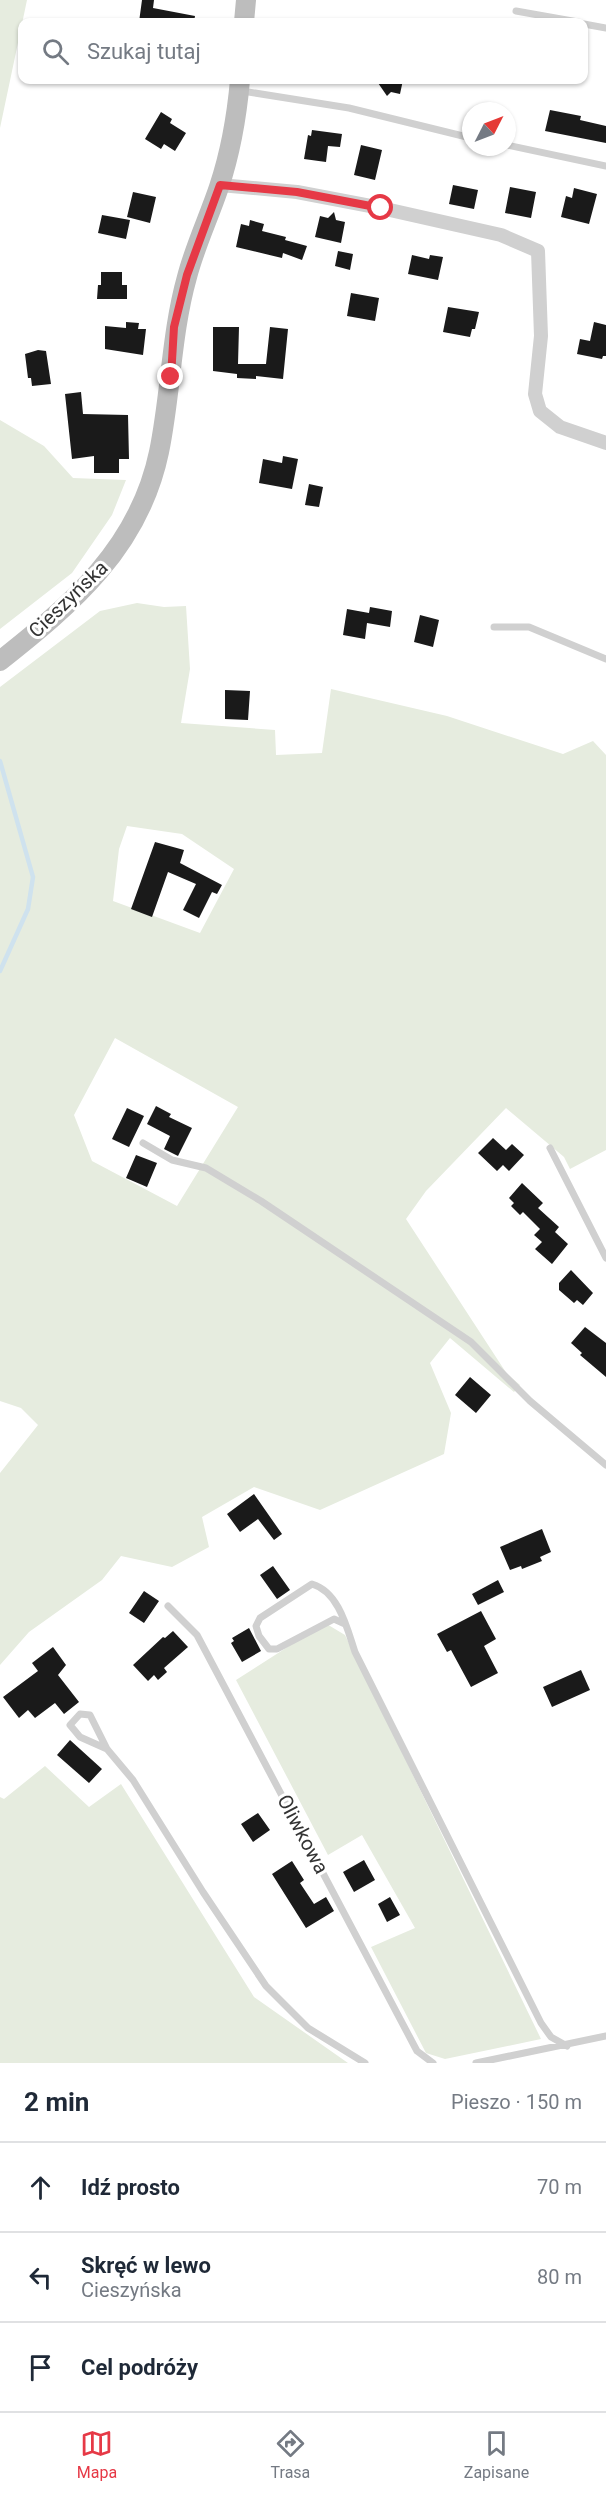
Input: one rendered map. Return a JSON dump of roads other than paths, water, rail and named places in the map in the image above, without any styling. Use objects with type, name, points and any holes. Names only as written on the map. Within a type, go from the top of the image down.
[{"type":"main road","points":[[244,18],[246,0]]},
{"type":"main road","name":"Cieszyńska","points":[[0,661],[55,617],[87,586],[130,531],[146,494],[158,454],[171,377],[174,327],[187,275],[220,185],[239,85]]},
{"type":"street","points":[[220,185],[297,192],[381,208],[501,235],[538,251],[541,336],[535,394],[540,411],[560,428],[606,443]]},
{"type":"lane","points":[[516,10],[557,18]]},
{"type":"lane","points":[[588,25],[606,28]]},
{"type":"lane","points":[[239,85],[349,108],[462,136]]},
{"type":"lane","points":[[516,147],[606,166]]},
{"type":"lane","points":[[494,627],[529,627],[606,660]]},
{"type":"lane","points":[[143,1143],[172,1160],[206,1168],[471,1342],[530,1401],[606,1465]]},
{"type":"lane","points":[[550,1148],[606,1258]]},
{"type":"lane","points":[[345,1624],[334,1619],[277,1649],[269,1649],[258,1636],[256,1626],[260,1618],[312,1584],[323,1587],[335,1604],[345,1624],[355,1652],[541,2023],[551,2037],[567,2046]]},
{"type":"lane","name":"Oliwkowa","points":[[168,1606],[197,1635],[417,2051],[433,2063]]},
{"type":"lane","points":[[107,1749],[80,1737],[70,1725],[80,1714],[90,1715],[107,1749],[133,1780],[203,1892],[266,1986],[308,2028],[365,2063]]},
{"type":"lane","points":[[476,2063],[567,2046],[606,2036]]},
{"type":"waterway","points":[[0,761],[33,877],[28,909],[0,971]]}]
